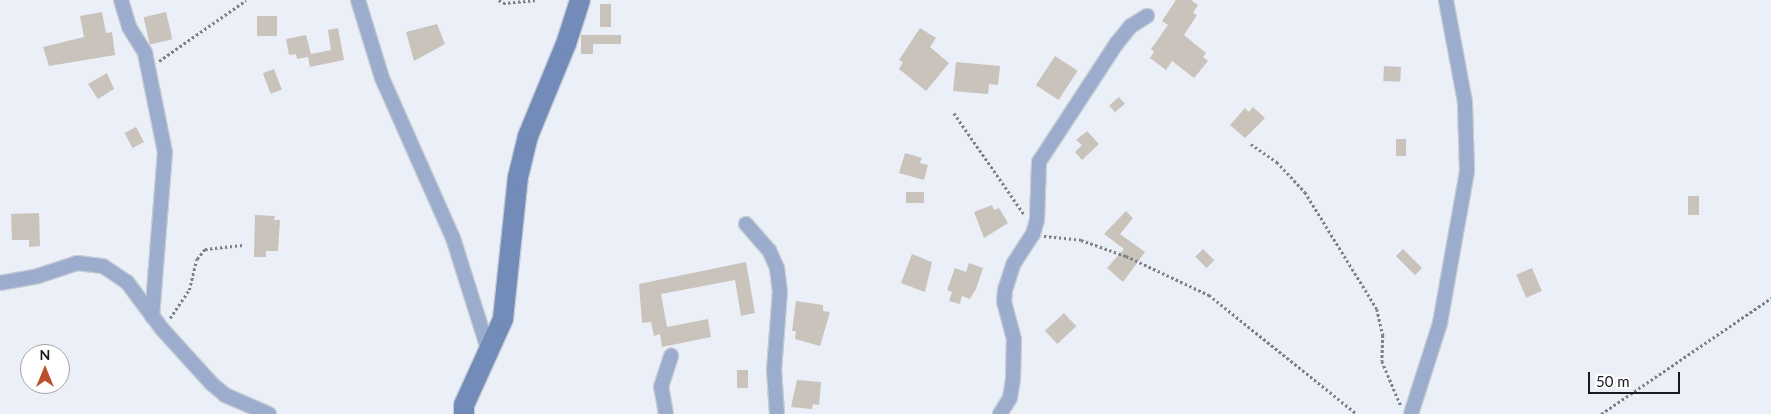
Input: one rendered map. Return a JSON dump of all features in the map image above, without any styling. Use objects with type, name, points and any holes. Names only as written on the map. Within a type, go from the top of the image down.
[{"type":"street","points":[[121,0],[149,68],[165,152],[152,316]]},
{"type":"street","points":[[358,0],[382,78],[453,238],[489,352]]},
{"type":"street","points":[[464,414],[464,405],[504,319],[518,176],[526,144],[580,0]]},
{"type":"street","points":[[1411,414],[1440,324],[1467,171],[1465,102],[1446,0]]},
{"type":"street","points":[[1000,414],[1010,398],[1013,379],[1014,340],[1004,302],[1005,290],[1014,263],[1034,230],[1039,162],[1117,43],[1131,26],[1147,16]]},
{"type":"street","points":[[746,224],[770,250],[780,292],[774,411]]},
{"type":"street","points":[[0,283],[89,263],[127,282],[162,329],[225,395],[269,414]]},
{"type":"street","points":[[666,414],[661,387],[671,356]]},
{"type":"path","points":[[149,68],[246,0]]},
{"type":"path","points":[[499,0],[503,3],[535,0]]},
{"type":"path","points":[[954,113],[1034,230],[1081,240],[1126,256],[1209,295],[1357,414]]},
{"type":"path","points":[[1252,144],[1278,162],[1305,192],[1376,309],[1383,335],[1382,362],[1405,414]]},
{"type":"path","points":[[162,329],[184,301],[197,259],[205,249],[243,245]]},
{"type":"path","points":[[1600,414],[1771,298]]},
{"type":"building","points":[[1176,0],[1191,0],[1198,5],[1193,13],[1197,15],[1184,35],[1206,53],[1203,57],[1208,61],[1194,78],[1172,61],[1166,70],[1150,58],[1154,52],[1151,49],[1168,25],[1162,21]]},
{"type":"building","points":[[600,4],[611,4],[611,27],[600,27]]},
{"type":"building","points":[[102,12],[106,33],[112,32],[115,55],[49,66],[43,47],[84,37],[80,16]]},
{"type":"building","points":[[166,12],[172,39],[150,44],[144,17]]},
{"type":"building","points":[[257,16],[277,16],[277,36],[257,36]]},
{"type":"building","points":[[437,24],[445,44],[414,61],[406,32]]},
{"type":"building","points":[[338,28],[344,60],[310,67],[308,57],[297,59],[296,54],[289,55],[286,39],[306,35],[311,54],[331,50],[328,30]]},
{"type":"building","points":[[920,28],[936,38],[930,47],[949,63],[926,91],[899,69],[903,62],[899,60]]},
{"type":"building","points":[[581,35],[621,35],[621,44],[593,44],[593,54],[581,54]]},
{"type":"building","points":[[1055,56],[1078,71],[1059,100],[1036,85]]},
{"type":"building","points":[[956,62],[1000,66],[998,85],[989,84],[988,94],[953,91]]},
{"type":"building","points":[[1384,66],[1401,67],[1400,82],[1383,81]]},
{"type":"building","points":[[274,69],[282,90],[271,94],[263,73]]},
{"type":"building","points":[[107,73],[114,89],[98,99],[88,84]]},
{"type":"building","points":[[1119,97],[1125,104],[1115,112],[1109,106]]},
{"type":"building","points":[[1253,107],[1265,118],[1245,138],[1230,125],[1245,108],[1249,112]]},
{"type":"building","points":[[136,127],[144,142],[133,148],[125,133]]},
{"type":"building","points":[[1087,131],[1099,144],[1082,160],[1075,152],[1082,145],[1076,140]]},
{"type":"building","points":[[1396,139],[1406,139],[1406,156],[1396,156]]},
{"type":"building","points":[[905,153],[922,158],[920,163],[928,165],[924,180],[899,173]]},
{"type":"building","points":[[906,192],[924,192],[924,203],[906,203]]},
{"type":"building","points":[[1688,196],[1699,196],[1699,215],[1688,215]]},
{"type":"building","points":[[992,205],[994,210],[999,208],[1008,223],[984,238],[974,212]]},
{"type":"building","points":[[1126,211],[1133,218],[1120,234],[1145,252],[1123,282],[1107,268],[1124,249],[1104,234]]},
{"type":"building","points":[[39,213],[40,246],[29,247],[29,240],[12,240],[11,214]]},
{"type":"building","points":[[255,215],[275,216],[274,220],[280,220],[278,251],[266,251],[266,257],[254,257]]},
{"type":"building","points":[[1203,249],[1214,260],[1207,268],[1195,257]]},
{"type":"building","points":[[1403,249],[1422,268],[1415,275],[1396,256]]},
{"type":"building","points":[[912,254],[932,262],[925,292],[901,283]]},
{"type":"building","points":[[746,262],[755,313],[741,316],[735,280],[661,294],[667,327],[708,319],[711,337],[662,347],[660,334],[654,336],[651,322],[642,323],[639,284]]},
{"type":"building","points":[[969,263],[983,268],[976,289],[970,299],[962,296],[960,304],[949,301],[952,292],[947,290],[955,268],[966,272]]},
{"type":"building","points":[[1532,268],[1542,291],[1526,298],[1516,275]]},
{"type":"building","points":[[796,301],[823,305],[823,311],[830,312],[820,346],[795,339],[796,331],[792,331]]},
{"type":"building","points":[[1064,313],[1076,326],[1057,344],[1045,331]]},
{"type":"building","points":[[737,370],[748,370],[748,388],[737,388]]},
{"type":"building","points":[[797,380],[821,382],[819,405],[813,404],[812,409],[791,407]]}]
